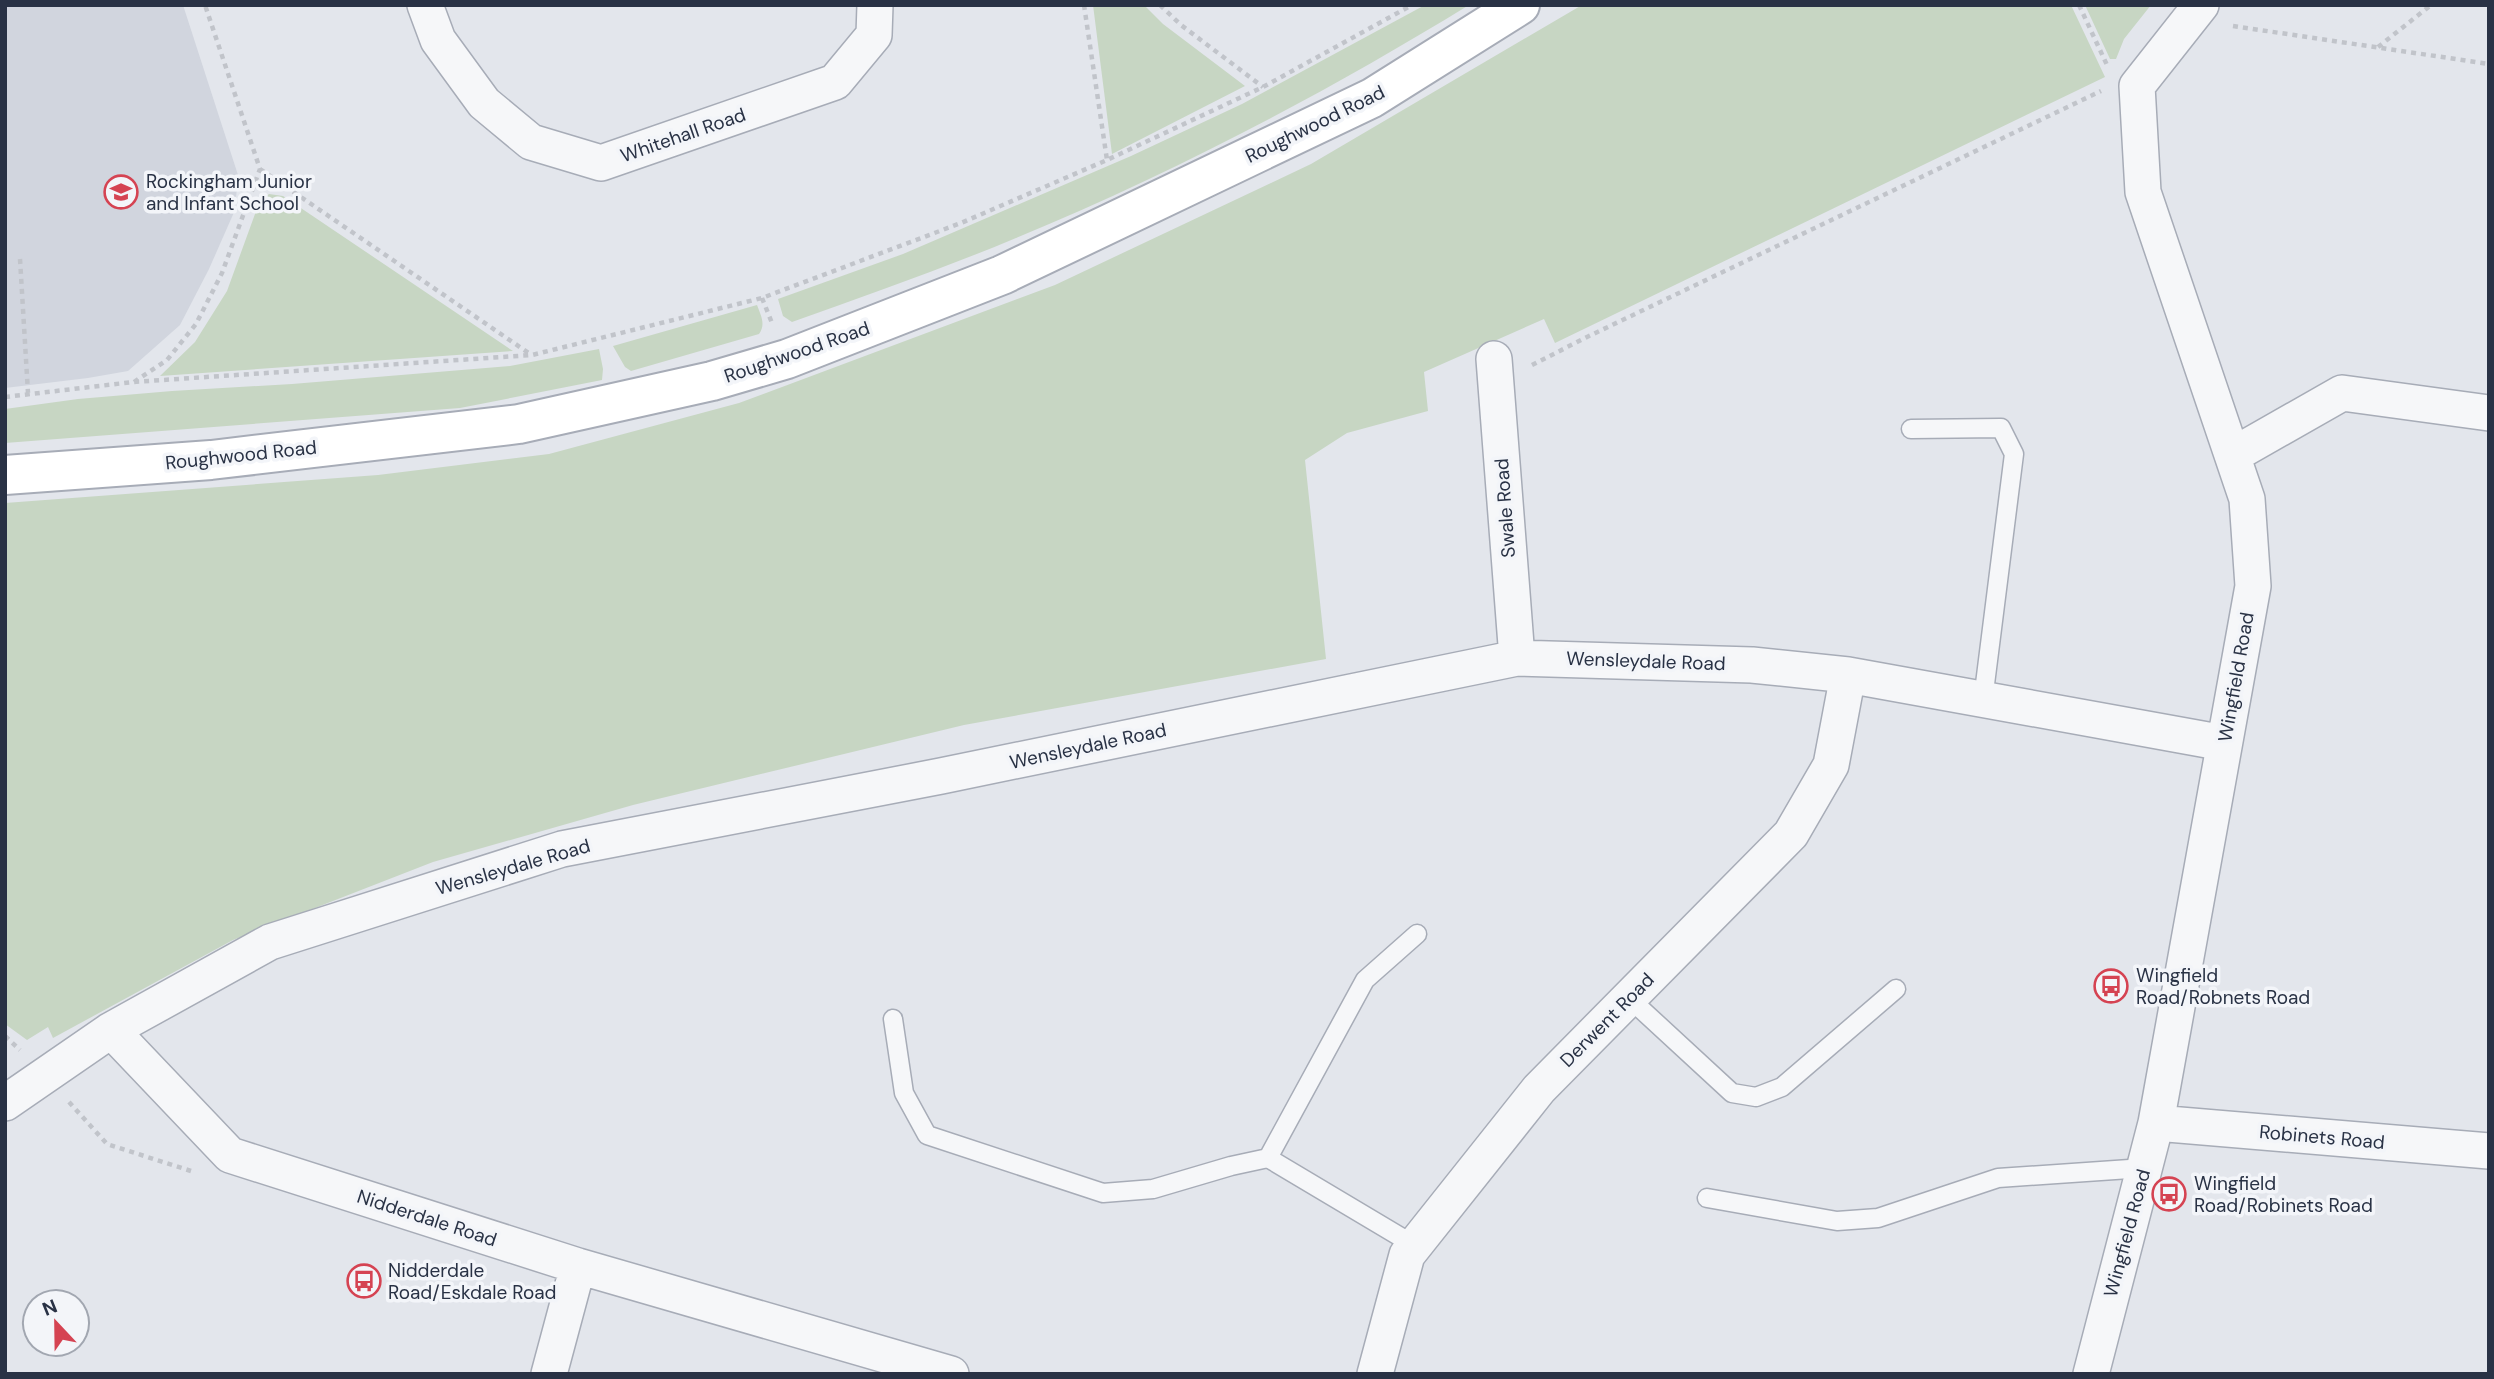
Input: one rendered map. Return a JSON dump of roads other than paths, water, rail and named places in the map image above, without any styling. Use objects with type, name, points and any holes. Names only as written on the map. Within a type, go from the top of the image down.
[{"type":"street","name":"Whitehall Road","points":[[425,5],[438,40],[484,103],[531,142],[601,163],[835,82],[874,35],[875,5]]},
{"type":"street","name":"Roughwood Road","points":[[5,475],[211,460],[519,424],[712,381],[786,359],[1002,275],[1373,97],[1520,5]]},
{"type":"street","name":"Wingfield Road","points":[[2091,1374],[2156,1123],[2253,586],[2248,499],[2143,192],[2127,85],[2195,12]]},
{"type":"street","name":"Swale Road","points":[[1494,359],[1517,658]]},
{"type":"street","points":[[2232,455],[2342,393],[2489,413]]},
{"type":"street","name":"Wensleydale Road","points":[[5,1103],[111,1030],[270,942],[562,849],[941,776],[1517,658],[1752,664],[1848,675],[2224,743]]},
{"type":"street","name":"Derwent Road","points":[[1375,1374],[1406,1255],[1539,1089],[1791,834],[1831,765],[1848,675]]},
{"type":"street","name":"Nidderdale Road","points":[[111,1030],[230,1155],[578,1266],[951,1374]]},
{"type":"street","name":"Robinets Road","points":[[2156,1123],[2489,1151]]},
{"type":"street","points":[[549,1374],[578,1266]]},
{"type":"lane","points":[[1911,429],[2001,428],[2014,454],[1983,700]]},
{"type":"lane","points":[[1268,1158],[1365,980],[1417,934]]},
{"type":"lane","points":[[1629,998],[1732,1093],[1756,1097],[1782,1087],[1896,989]]},
{"type":"lane","points":[[893,1019],[904,1093],[928,1135],[1102,1193],[1153,1189],[1268,1158],[1414,1245]]},
{"type":"lane","points":[[1706,1198],[1838,1222],[1878,1218],[1998,1178],[2144,1168]]},
{"type":"place","name":"Rockingham Junior and Infant School","points":[[121,192]]},
{"type":"place","name":"Wingfield Road/Robnets Road","points":[[2111,986]]},
{"type":"place","name":"Wingfield Road/Robinets Road","points":[[2169,1194]]},
{"type":"place","name":"Nidderdale Road/Eskdale Road","points":[[364,1281]]}]
